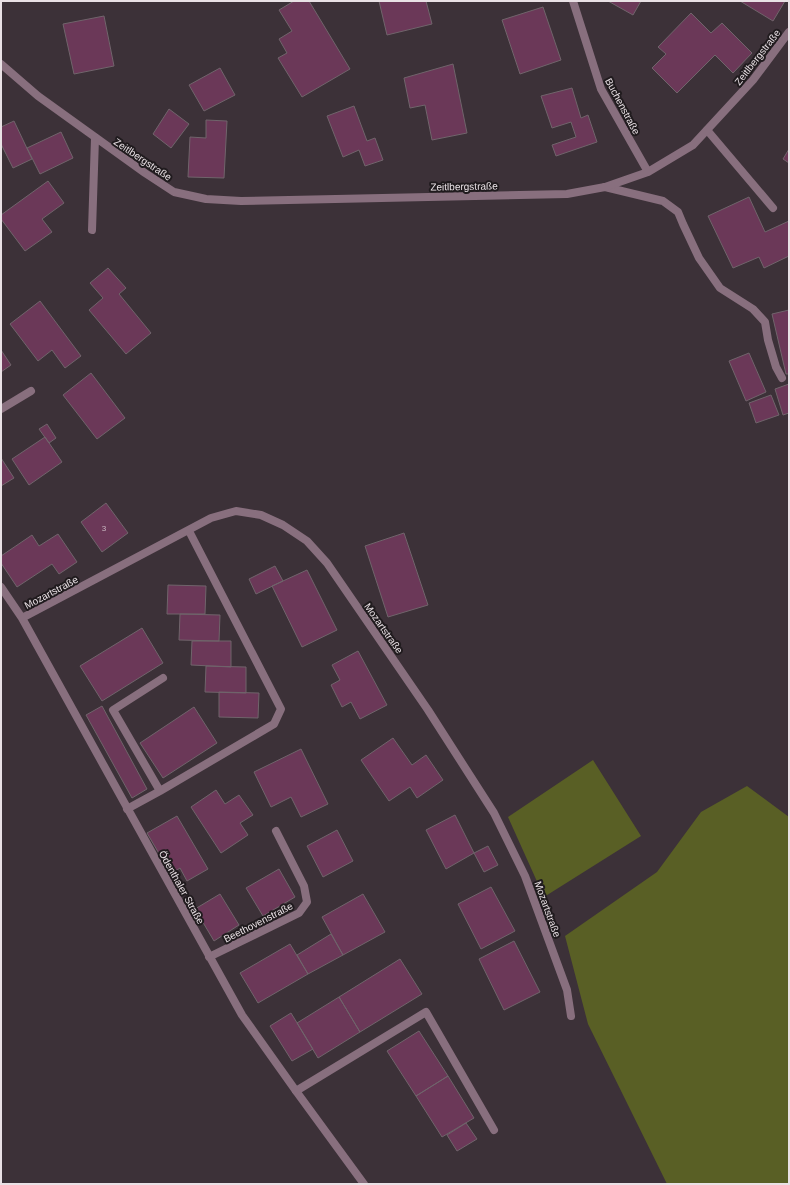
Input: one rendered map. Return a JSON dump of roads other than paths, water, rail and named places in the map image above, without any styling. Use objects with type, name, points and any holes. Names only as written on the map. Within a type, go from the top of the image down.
[{"type":"street","name":"Buchenstraße","points":[[573,1],[601,89],[648,172]]},
{"type":"street","name":"Zeitlbergstraße","points":[[1,64],[38,96],[145,174],[174,192],[206,199],[249,201],[567,194],[605,187],[648,172],[694,145],[753,80],[789,32]]},
{"type":"street","points":[[707,130],[773,208]]},
{"type":"street","points":[[92,230],[95,138]]},
{"type":"street","points":[[605,187],[663,202],[678,212],[682,224],[699,258],[720,288],[753,309],[765,322],[768,340],[776,367],[782,378]]},
{"type":"street","points":[[1,409],[31,390]]},
{"type":"street","name":"Mozartstraße","points":[[22,618],[189,531],[211,518],[236,511],[261,515],[283,525],[307,541],[327,564],[428,710],[494,813],[525,876],[567,990],[571,1016]]},
{"type":"street","points":[[127,809],[274,724],[282,709],[189,531]]},
{"type":"street","name":"Ödenthaler Straße","points":[[1,587],[22,618],[242,1015],[296,1092],[364,1184]]},
{"type":"street","points":[[160,791],[113,710],[163,678]]},
{"type":"street","name":"Beethovenstraße","points":[[209,957],[299,913],[307,902],[304,886],[276,831]]},
{"type":"street","points":[[296,1092],[426,1012],[494,1130]]}]
